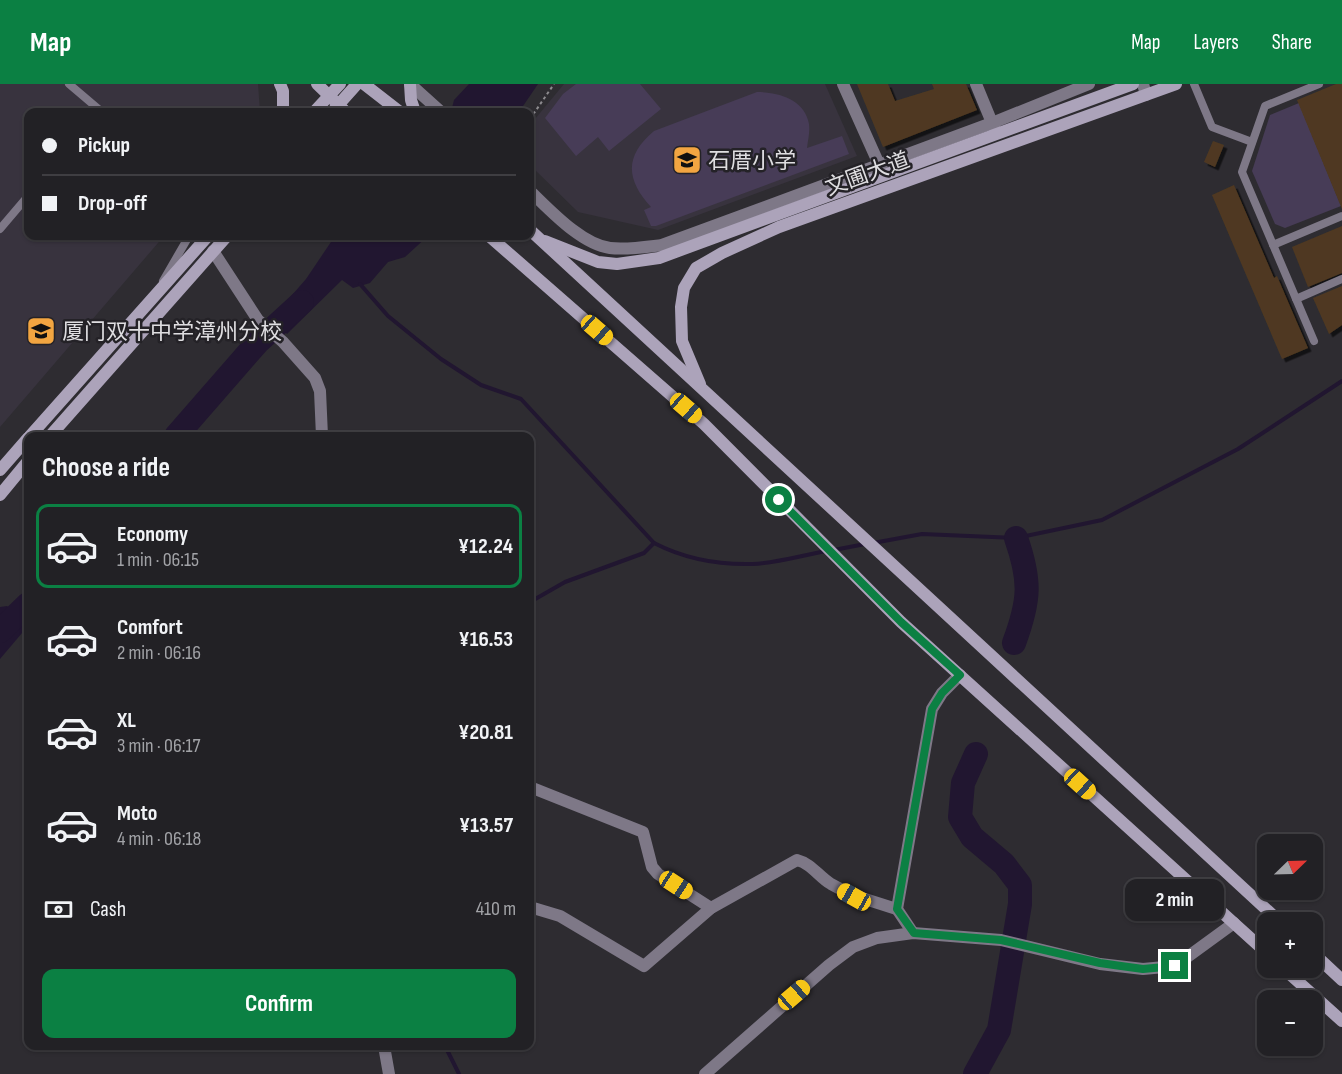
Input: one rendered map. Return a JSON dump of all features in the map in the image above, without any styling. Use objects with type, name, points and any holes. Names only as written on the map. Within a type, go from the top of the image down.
[{"type":"main road","points":[[280,84],[283,91],[283,108]]},
{"type":"main road","points":[[317,84],[329,95],[337,108]]},
{"type":"main road","points":[[318,108],[340,84]]},
{"type":"main road","points":[[339,108],[357,84]]},
{"type":"main road","points":[[364,84],[395,108]]},
{"type":"main road","points":[[410,84],[414,108]]},
{"type":"main road","name":"文圃大道","points":[[702,388],[682,341],[681,307],[684,288],[696,268],[722,253],[779,227],[1127,101],[1144,89],[1176,84]]},
{"type":"main road","name":"文圃大道","points":[[534,233],[597,262],[617,264],[659,258],[882,170],[1125,85]]},
{"type":"main road","points":[[534,234],[1269,912]]},
{"type":"main road","points":[[33,432],[204,240]]},
{"type":"main road","points":[[54,432],[222,240]]},
{"type":"main road","points":[[494,240],[704,424],[901,622],[1257,944]]},
{"type":"main road","points":[[0,470],[24,443]]},
{"type":"main road","points":[[0,495],[24,466]]},
{"type":"main road","points":[[1323,962],[1342,980]]},
{"type":"main road","points":[[1293,978],[1342,1022]]},
{"type":"street","points":[[410,84],[436,108]]},
{"type":"street","points":[[843,84],[891,186]]},
{"type":"street","points":[[976,84],[995,129],[1089,84]]},
{"type":"street","points":[[1125,85],[1127,101]]},
{"type":"street","points":[[534,194],[586,240],[608,248],[636,248],[662,245],[882,170]]},
{"type":"street","points":[[213,250],[258,320],[283,342],[315,378],[321,402],[322,432]]},
{"type":"street","points":[[897,909],[932,709],[942,693],[960,675]]},
{"type":"street","points":[[534,789],[643,832],[652,867],[658,874],[711,908]]},
{"type":"street","points":[[534,908],[560,916],[644,966],[711,908],[797,860],[807,863],[828,882],[854,897],[897,909],[914,933]]},
{"type":"street","points":[[705,1074],[829,965],[853,947],[877,938],[914,933],[1001,940],[1100,963],[1143,969],[1175,966],[1234,923]]},
{"type":"street","points":[[385,1050],[389,1074]]},
{"type":"lane","points":[[69,84],[97,108]]},
{"type":"lane","points":[[1194,84],[1212,127],[1252,142]]},
{"type":"lane","points":[[1314,341],[1242,172],[1265,106],[1319,84]]},
{"type":"lane","points":[[0,229],[24,201]]},
{"type":"lane","points":[[1273,245],[1342,216]]},
{"type":"lane","points":[[158,293],[187,240]]},
{"type":"lane","points":[[1296,299],[1342,279]]},
{"type":"path","points":[[534,113],[554,84]]},
{"type":"shaded area","name":"厦门双十中学漳州分校","points":[[0,84],[258,84],[260,108],[24,108],[24,240],[161,240],[0,427]]},
{"type":"shaded area","points":[[469,84],[538,84],[522,108],[452,108],[454,100]]},
{"type":"shaded area","name":"石厝小学","points":[[564,84],[825,84],[857,156],[658,230],[578,212],[534,169],[535,119]]},
{"type":"shaded area","points":[[576,84],[640,84],[661,109],[609,151],[598,137],[576,156],[545,118],[563,94]]},
{"type":"shaded area","points":[[757,92],[780,95],[800,106],[809,123],[807,148],[842,136],[849,154],[651,226],[644,210],[651,207],[637,187],[632,168],[633,159],[644,140],[654,131]]},
{"type":"shaded area","points":[[1299,103],[1341,206],[1285,228],[1275,224],[1252,171],[1270,115]]},
{"type":"shaded area","points":[[332,240],[424,240],[405,257],[388,262],[370,283],[353,288],[342,280],[287,334],[272,318],[306,279]]},
{"type":"shaded area","points":[[7,606],[24,619],[24,631],[0,659],[0,607]]},
{"type":"building","points":[[857,84],[888,84],[895,101],[934,89],[932,84],[966,84],[977,110],[883,147]]},
{"type":"building","points":[[1336,84],[1342,84],[1342,209],[1297,100]]},
{"type":"building","points":[[1213,141],[1224,145],[1215,167],[1204,162]]},
{"type":"building","points":[[1234,185],[1274,278],[1277,276],[1308,348],[1282,359],[1212,195]]},
{"type":"building","points":[[1342,226],[1342,273],[1308,287],[1292,247]]},
{"type":"building","points":[[1342,286],[1342,325],[1329,334],[1313,298]]},
{"type":"waterway","points":[[360,284],[388,316],[441,359],[481,385],[521,399],[654,543],[690,557],[740,564],[771,562],[827,551]]},
{"type":"waterway","points":[[179,432],[258,342],[302,302]]},
{"type":"waterway","points":[[873,543],[922,534],[1016,538],[1102,520],[1238,449],[1342,381]]},
{"type":"waterway","points":[[1014,643],[1026,602],[1027,590],[1024,566],[1016,538]]},
{"type":"waterway","points":[[534,600],[565,582],[644,553],[654,543]]},
{"type":"waterway","points":[[834,550],[865,544]]},
{"type":"waterway","points":[[0,631],[24,608]]},
{"type":"waterway","points":[[975,1074],[999,1030],[1020,904],[1020,885],[1004,864],[972,837],[960,817],[963,783],[976,754]]},
{"type":"waterway","points":[[447,1050],[459,1074]]},
{"type":"place","name":"石厝小学","points":[[687,160]]},
{"type":"place","name":"厦门双十中学漳州分校","points":[[41,331]]},
{"type":"route","points":[[779,500],[901,622],[960,675],[942,693],[932,709],[897,909],[914,933],[1001,940],[1100,963],[1143,969],[1175,966]]}]
